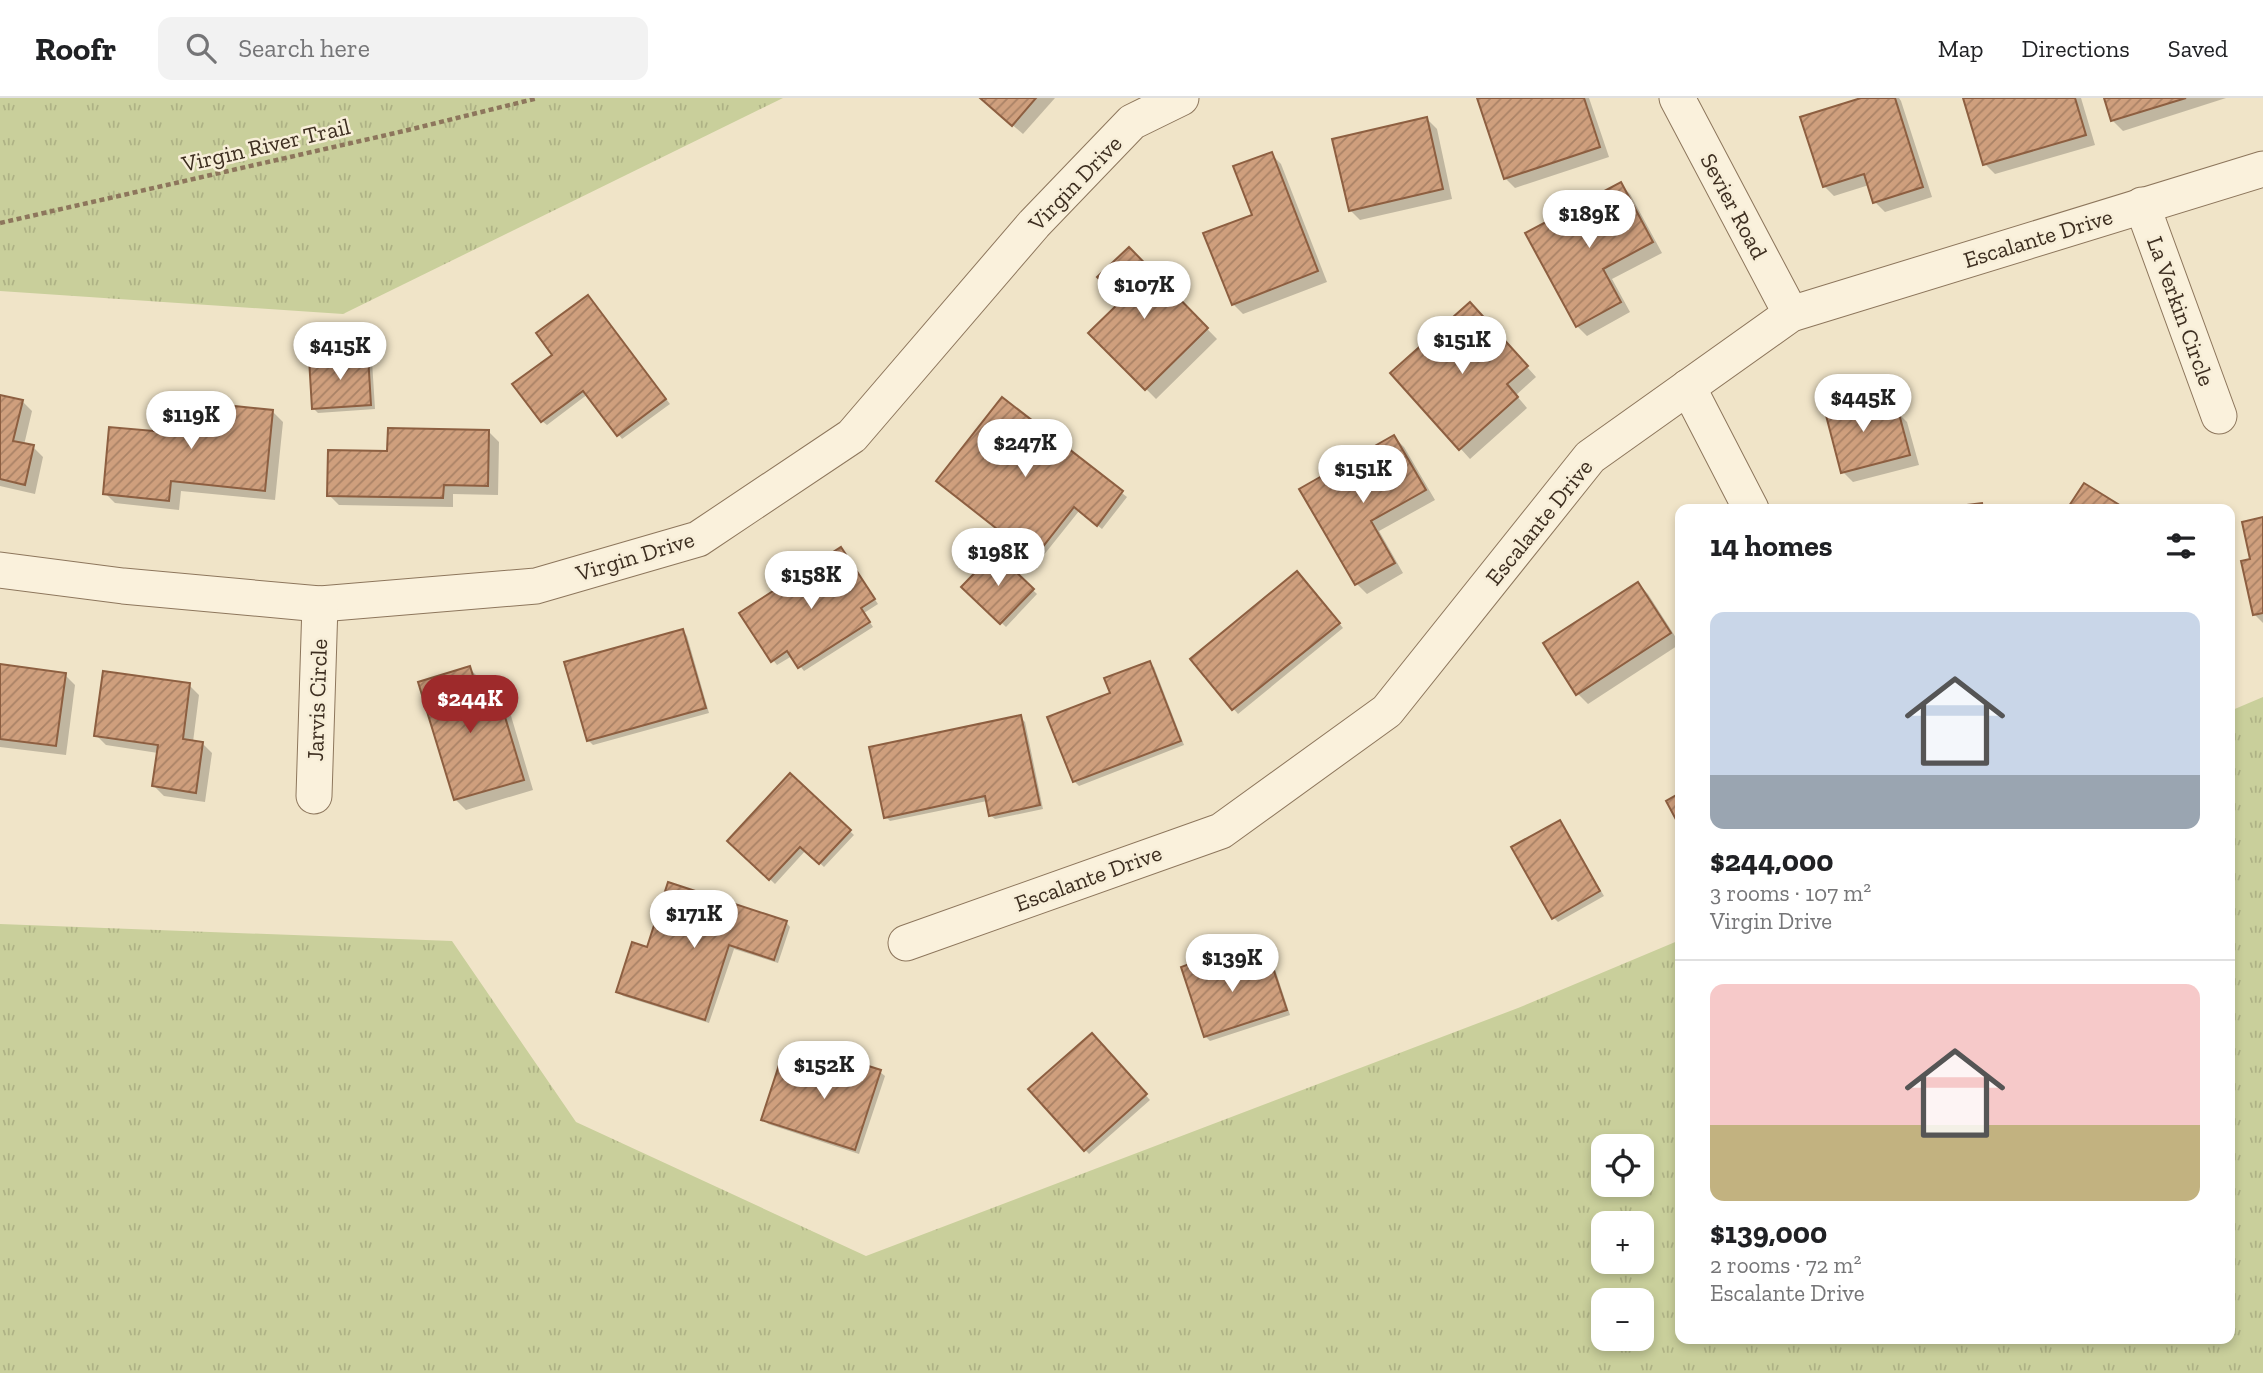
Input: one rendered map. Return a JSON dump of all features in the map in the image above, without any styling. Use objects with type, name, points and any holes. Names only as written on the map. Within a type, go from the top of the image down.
[{"type":"street","name":"Virgin Drive","points":[[0,570],[123,586],[320,604],[536,586],[698,539],[852,436],[1034,224],[1132,122],[1181,98]]},
{"type":"street","name":"Sevier Road","points":[[1677,98],[1791,314]]},
{"type":"street","name":"Escalante Drive","points":[[906,943],[1221,831],[1387,711],[1590,457],[1791,314],[2263,169]]},
{"type":"street","name":"La Verkin Circle","points":[[2142,205],[2219,416]]},
{"type":"street","points":[[1688,387],[1748,504]]},
{"type":"street","name":"Jarvis Circle","points":[[314,796],[320,604]]},
{"type":"path","name":"Virgin River Trail","points":[[0,223],[538,98]]},
{"type":"green space","points":[[0,98],[783,98],[343,314],[0,291]]},
{"type":"green space","points":[[2263,697],[2263,1373],[0,1373],[0,924],[452,941],[576,1122],[866,1256],[1518,1008],[1675,942],[1675,1344],[2235,1344],[2235,709]]},
{"type":"building","points":[[980,98],[1036,98],[1012,126]]},
{"type":"building","points":[[1477,98],[1584,98],[1600,147],[1504,179]]},
{"type":"building","points":[[1861,98],[1895,98],[1923,187],[1873,203],[1864,174],[1823,187],[1800,117]]},
{"type":"building","points":[[1963,98],[2075,98],[2086,135],[1983,165]]},
{"type":"building","points":[[2104,98],[2186,98],[2111,121]]},
{"type":"building","points":[[1427,117],[1443,189],[1349,211],[1332,139]]},
{"type":"building","points":[[1272,152],[1318,271],[1232,305],[1203,233],[1252,215],[1233,166]]},
{"type":"building","points":[[1621,182],[1653,242],[1603,269],[1621,302],[1576,327],[1525,233]]},
{"type":"building","points":[[1129,247],[1208,328],[1145,390],[1088,333],[1121,301],[1097,277]]},
{"type":"building","points":[[588,295],[666,399],[617,436],[583,391],[541,422],[512,384],[552,355],[536,333]]},
{"type":"building","points":[[1470,302],[1528,366],[1507,384],[1518,397],[1459,450],[1390,373]]},
{"type":"building","points":[[368,355],[371,405],[312,409],[309,358]]},
{"type":"building","points":[[1855,391],[1862,419],[1898,410],[1910,455],[1841,473],[1822,400]]},
{"type":"building","points":[[0,395],[23,400],[13,441],[34,445],[25,485],[0,479]]},
{"type":"building","points":[[1002,397],[1123,491],[1097,526],[1074,507],[1034,558],[936,481]]},
{"type":"building","points":[[168,399],[273,410],[265,491],[171,481],[169,501],[103,494],[109,427],[165,432]]},
{"type":"building","points":[[388,428],[489,430],[488,486],[444,485],[443,498],[327,496],[328,450],[387,451]]},
{"type":"building","points":[[1394,435],[1426,490],[1371,521],[1395,563],[1355,585],[1299,489]]},
{"type":"building","points":[[2084,483],[2118,504],[2070,504]]},
{"type":"building","points":[[2263,517],[2263,613],[2253,615],[2241,561],[2250,559],[2242,522]]},
{"type":"building","points":[[841,547],[875,599],[861,608],[870,622],[798,668],[787,651],[771,662],[739,613]]},
{"type":"building","points":[[995,552],[1034,589],[1000,624],[961,587]]},
{"type":"building","points":[[1297,571],[1340,623],[1232,710],[1190,659]]},
{"type":"building","points":[[1638,582],[1671,633],[1576,695],[1543,643]]},
{"type":"building","points":[[683,629],[706,708],[587,741],[564,662]]},
{"type":"building","points":[[1150,661],[1181,741],[1073,782],[1047,717],[1110,693],[1104,678]]},
{"type":"building","points":[[0,664],[66,673],[56,746],[0,739]]},
{"type":"building","points":[[470,666],[481,702],[499,697],[524,780],[454,800],[418,682]]},
{"type":"building","points":[[103,671],[190,683],[183,739],[203,742],[196,793],[152,786],[158,745],[94,736]]},
{"type":"building","points":[[1021,715],[1040,805],[989,816],[985,796],[884,818],[869,747]]},
{"type":"building","points":[[790,773],[851,830],[819,864],[800,847],[769,880],[727,841]]},
{"type":"building","points":[[1675,796],[1675,818],[1666,801]]},
{"type":"building","points":[[1560,820],[1600,891],[1552,919],[1511,847]]},
{"type":"building","points":[[668,882],[787,921],[774,960],[729,945],[705,1020],[616,992],[632,942],[647,947]]},
{"type":"building","points":[[1217,954],[1224,974],[1270,959],[1287,1010],[1204,1037],[1181,967]]},
{"type":"building","points":[[1092,1033],[1147,1094],[1084,1151],[1028,1089]]},
{"type":"building","points":[[830,1054],[881,1070],[855,1150],[761,1120],[779,1065],[822,1079]]}]
